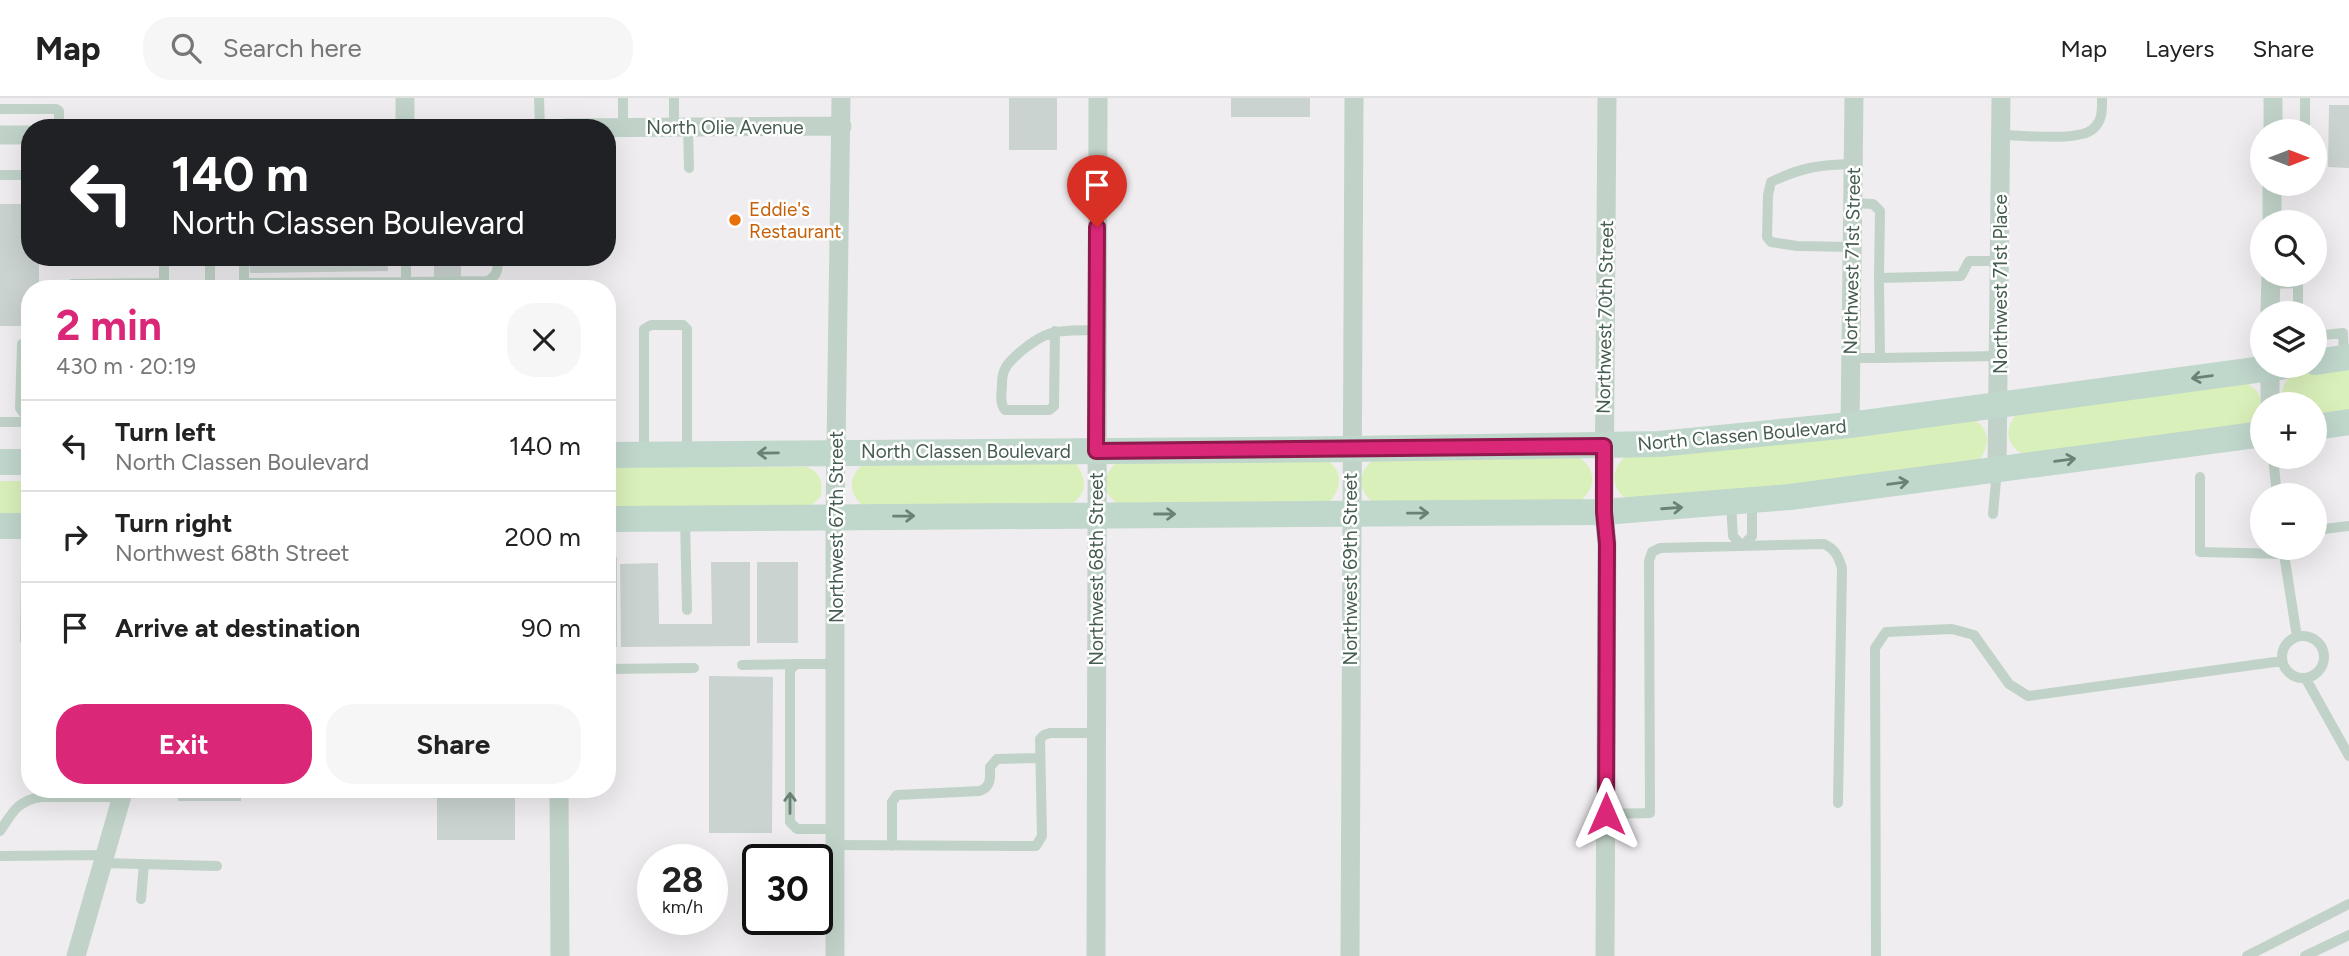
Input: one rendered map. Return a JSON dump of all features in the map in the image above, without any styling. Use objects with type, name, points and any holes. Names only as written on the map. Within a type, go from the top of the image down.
[{"type":"street","points":[[404,119],[405,98]]},
{"type":"street","name":"Northwest 67th Street","points":[[835,956],[835,517],[841,98]]},
{"type":"street","name":"Northwest 68th Street","points":[[1096,956],[1098,98]]},
{"type":"street","name":"Northwest 69th Street","points":[[1350,956],[1353,98]]},
{"type":"street","name":"Northwest 70th Street","points":[[1605,956],[1607,544],[1604,446],[1607,98]]},
{"type":"street","name":"Northwest 71st Street","points":[[1850,425],[1854,98]]},
{"type":"street","name":"Northwest 71st Place","points":[[1997,470],[2001,98]]},
{"type":"street","points":[[2273,98],[2273,119]]},
{"type":"street","name":"North Olie Avenue","points":[[616,128],[842,126]]},
{"type":"street","points":[[0,135],[21,135]]},
{"type":"street","points":[[2327,355],[2346,345]]},
{"type":"street","name":"North Classen Boulevard","points":[[616,455],[1604,446],[1720,440],[1850,425],[2250,369]]},
{"type":"street","points":[[2327,425],[2349,422]]},
{"type":"street","points":[[616,519],[1604,512],[1742,502],[2250,436]]},
{"type":"street","points":[[0,462],[21,462]]},
{"type":"street","points":[[0,526],[21,526]]},
{"type":"street","points":[[75,956],[122,798]]},
{"type":"street","points":[[559,798],[560,956]]},
{"type":"lane","points":[[539,98],[540,119]]},
{"type":"lane","points":[[623,98],[623,128]]},
{"type":"lane","points":[[674,98],[689,168]]},
{"type":"lane","points":[[2001,135],[2077,135],[2093,130],[2102,117],[2102,98]]},
{"type":"lane","points":[[2305,98],[2305,119]]},
{"type":"lane","points":[[0,109],[56,109],[59,111],[59,119]]},
{"type":"lane","points":[[1852,247],[1797,246],[1771,242],[1768,237],[1768,195],[1771,182],[1787,174],[1819,165],[1853,164]]},
{"type":"lane","points":[[0,175],[21,175]]},
{"type":"lane","points":[[1852,204],[1873,204],[1880,211],[1880,358]]},
{"type":"lane","points":[[1879,278],[1961,276],[1969,261],[2000,261]]},
{"type":"lane","points":[[489,280],[495,277],[499,266]]},
{"type":"lane","points":[[644,455],[644,329],[651,325],[683,325],[687,329],[687,454]]},
{"type":"lane","points":[[1055,331],[1054,406],[1049,410],[1005,410],[1001,405],[1002,372],[1007,364],[1039,337],[1055,331],[1097,330]]},
{"type":"lane","points":[[2327,339],[2346,345]]},
{"type":"lane","points":[[1851,358],[1999,356]]},
{"type":"lane","points":[[21,376],[21,409]]},
{"type":"lane","points":[[0,422],[21,422]]},
{"type":"lane","points":[[1993,514],[1997,470]]},
{"type":"lane","points":[[2200,477],[2200,552],[2250,551]]},
{"type":"lane","points":[[1742,502],[1733,536],[1742,546]]},
{"type":"lane","points":[[1742,502],[1752,536],[1742,546]]},
{"type":"lane","points":[[685,518],[687,610]]},
{"type":"lane","points":[[2327,529],[2349,526]]},
{"type":"lane","points":[[1606,814],[1650,813],[1649,561],[1652,552],[1660,548],[1824,544],[1833,548],[1838,555],[1842,568],[1838,803]]},
{"type":"lane","points":[[2284,560],[2297,637]]},
{"type":"lane","points":[[1876,956],[1875,648],[1885,632],[1951,629],[1974,635],[2009,684],[2028,696],[2282,661]]},
{"type":"lane","points":[[2297,637],[2311,638],[2321,647],[2323,653],[2322,667],[2306,679],[2293,677],[2282,661],[2281,654],[2287,643],[2297,637]]},
{"type":"lane","points":[[796,664],[790,670],[790,822],[797,829],[892,846],[1036,846],[1042,836],[1039,745],[1044,735],[1096,733]]},
{"type":"lane","points":[[742,665],[835,664]]},
{"type":"lane","points":[[616,669],[694,668]]},
{"type":"lane","points":[[2306,679],[2349,756]]},
{"type":"lane","points":[[892,846],[892,802],[897,795],[980,791],[987,789],[990,766],[997,759],[1040,758]]},
{"type":"lane","points":[[0,831],[19,804],[34,798]]},
{"type":"lane","points":[[0,856],[217,866]]},
{"type":"lane","points":[[141,899],[144,864]]},
{"type":"lane","points":[[2246,956],[2349,904]]},
{"type":"lane","points":[[2305,956],[2349,935]]},
{"type":"green space","points":[[2349,366],[2349,414],[2327,417],[2327,392],[2282,392],[2289,378],[2327,378],[2327,369]]},
{"type":"green space","points":[[2246,382],[2258,392],[2250,392],[2250,424],[2246,427],[2024,455],[2013,447],[2009,437],[2010,426],[2016,414]]},
{"type":"green space","points":[[1972,419],[1978,422],[1987,437],[1986,448],[1979,460],[1758,492],[1630,501],[1619,492],[1614,480],[1617,468],[1626,456]]},
{"type":"green space","points":[[1579,457],[1589,467],[1592,479],[1586,496],[1580,501],[1373,502],[1362,486],[1362,475],[1374,459]]},
{"type":"green space","points":[[1325,459],[1335,468],[1339,479],[1337,491],[1329,502],[1117,503],[1106,488],[1109,471],[1118,461]]},
{"type":"green space","points":[[1074,461],[1084,484],[1081,494],[1072,504],[862,505],[852,486],[854,476],[861,466]]},
{"type":"green space","points":[[616,467],[807,467],[820,478],[822,486],[821,496],[811,506],[616,511]]},
{"type":"green space","points":[[0,481],[21,481],[21,518],[0,519]]},
{"type":"building","points":[[1009,98],[1057,98],[1057,150],[1009,150]]},
{"type":"building","points":[[1231,98],[1310,98],[1310,117],[1231,117]]},
{"type":"building","points":[[2329,105],[2349,105],[2349,168],[2328,167]]},
{"type":"building","points":[[0,204],[21,204],[21,266],[39,266],[39,280],[21,280],[21,326],[0,326]]},
{"type":"building","points":[[250,266],[388,266],[388,271],[250,273]]},
{"type":"building","points":[[434,266],[461,266],[461,277],[434,277]]},
{"type":"building","points":[[616,557],[617,557],[616,647]]},
{"type":"building","points":[[711,562],[750,562],[750,646],[621,647],[620,564],[658,563],[659,624],[712,624]]},
{"type":"building","points":[[757,562],[798,562],[798,643],[757,643]]},
{"type":"building","points":[[21,564],[21,642],[20,642]]},
{"type":"building","points":[[709,676],[773,677],[772,833],[709,833]]},
{"type":"building","points":[[178,798],[241,798],[241,801],[178,801]]},
{"type":"building","points":[[437,798],[515,798],[515,840],[437,840]]},
{"type":"place","name":"Eddie's Restaurant","points":[[735,220]]},
{"type":"route","points":[[1097,227],[1096,451],[1604,446],[1607,544],[1606,814]]}]
